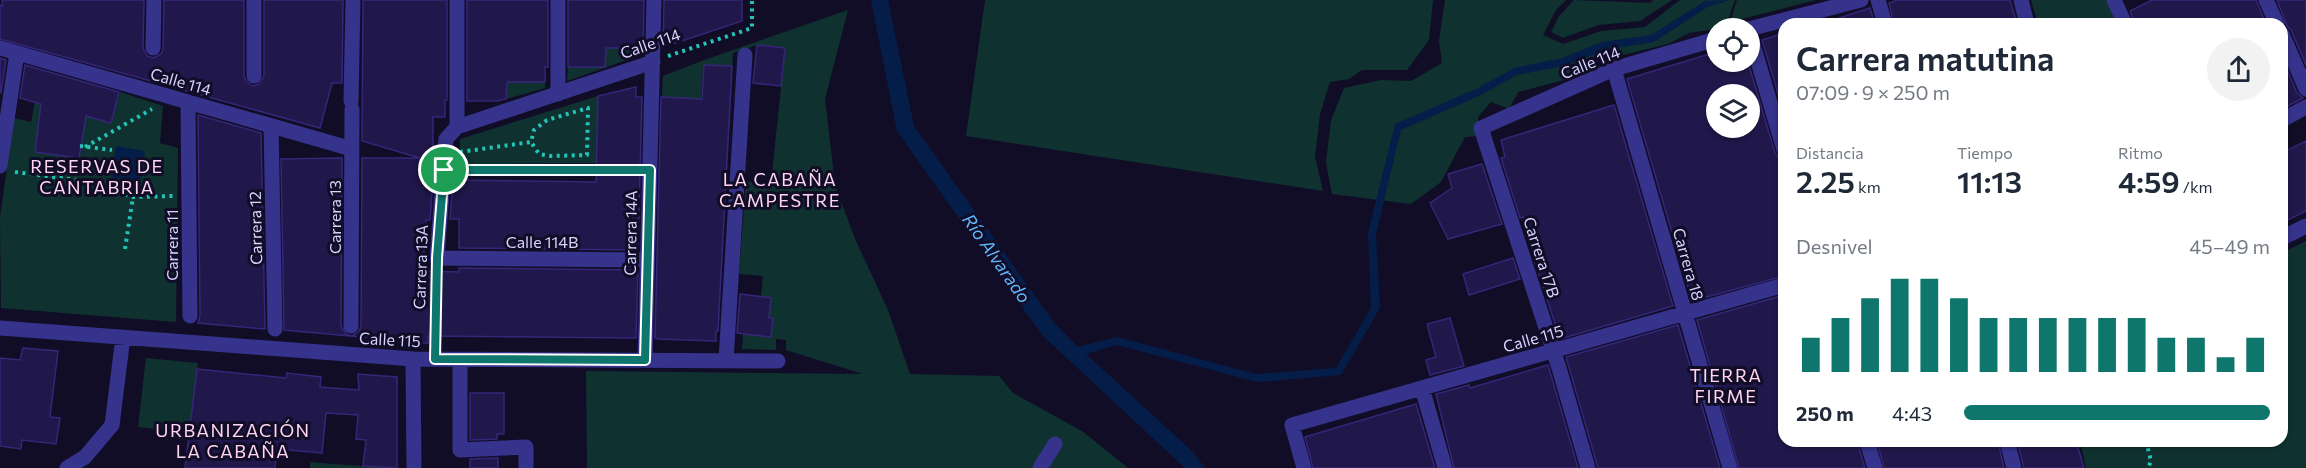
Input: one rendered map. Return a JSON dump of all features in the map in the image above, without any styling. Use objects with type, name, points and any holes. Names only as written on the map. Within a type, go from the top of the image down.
[{"type":"street","points":[[153,0],[153,48]]},
{"type":"street","points":[[254,0],[254,76]]},
{"type":"street","name":"Carrera 13","points":[[351,326],[353,0]]},
{"type":"street","name":"Carrera 13A","points":[[437,258],[446,139],[457,127],[457,0]]},
{"type":"street","points":[[558,0],[558,94]]},
{"type":"street","name":"Carrera 14A","points":[[645,360],[654,0]]},
{"type":"street","points":[[1794,18],[1861,0]]},
{"type":"street","points":[[1878,0],[1883,18]]},
{"type":"street","points":[[2021,0],[2026,18]]},
{"type":"street","points":[[2114,0],[2122,18]]},
{"type":"street","points":[[2266,0],[2274,18]]},
{"type":"street","points":[[1760,27],[1778,22]]},
{"type":"street","name":"Calle 114","points":[[1481,128],[1614,69],[1706,42]]},
{"type":"street","name":"Calle 114","points":[[0,48],[352,149]]},
{"type":"street","points":[[2288,48],[2306,89]]},
{"type":"street","points":[[5,169],[17,53]]},
{"type":"street","points":[[726,360],[746,55]]},
{"type":"street","name":"Calle 114","points":[[457,127],[653,62]]},
{"type":"street","points":[[1760,68],[1778,129]]},
{"type":"street","name":"Carrera 18","points":[[1614,69],[1730,468]]},
{"type":"street","name":"Carrera 11","points":[[188,102],[189,316]]},
{"type":"street","points":[[2288,116],[2306,106]]},
{"type":"street","name":"Carrera 12","points":[[272,126],[275,329]]},
{"type":"street","name":"Carrera 17B","points":[[1481,128],[1554,350],[1588,468]]},
{"type":"street","points":[[2288,235],[2306,226]]},
{"type":"street","name":"Calle 114B","points":[[437,258],[647,260]]},
{"type":"street","name":"Calle 115","points":[[1304,468],[1292,425],[1778,287]]},
{"type":"street","name":"Calle 115","points":[[0,328],[413,359],[778,361]]},
{"type":"street","points":[[67,468],[85,457],[112,424],[123,338]]},
{"type":"street","points":[[413,359],[414,468]]},
{"type":"street","points":[[460,360],[460,450],[526,447],[526,468]]},
{"type":"street","points":[[1422,388],[1445,468]]},
{"type":"street","points":[[1040,468],[1055,444]]},
{"type":"street","points":[[1870,447],[1875,468]]},
{"type":"street","points":[[2009,447],[2014,468]]},
{"type":"path","name":"Calle 114","points":[[653,62],[752,27],[753,0]]},
{"type":"path","points":[[112,150],[83,146],[154,108]]},
{"type":"path","points":[[588,108],[587,155],[539,154],[531,142],[534,129],[547,120],[588,108]]},
{"type":"path","points":[[445,154],[531,142]]},
{"type":"path","points":[[48,176],[51,154]]},
{"type":"path","points":[[5,169],[77,180],[133,197],[189,195]]},
{"type":"path","points":[[444,170],[650,170]]},
{"type":"path","points":[[126,249],[133,197]]},
{"type":"path","name":"Carrera 13A","points":[[435,359],[437,258]]},
{"type":"path","points":[[2148,447],[2151,461],[2148,468]]},
{"type":"green space","points":[[985,0],[1433,0],[1429,40],[1407,70],[1362,70],[1349,79],[1330,82],[1320,114],[1315,157],[1323,191],[966,136]]},
{"type":"green space","points":[[1445,0],[1566,0],[1556,10],[1543,35],[1563,44],[1601,31],[1645,27],[1680,0],[1735,0],[1729,18],[1706,18],[1706,30],[1689,33],[1668,44],[1598,61],[1588,69],[1564,80],[1518,92],[1509,109],[1491,102],[1478,117],[1478,136],[1465,137],[1441,182],[1411,204],[1332,194],[1326,163],[1331,120],[1344,88],[1381,80],[1411,81],[1442,63],[1439,41]]},
{"type":"green space","points":[[1574,0],[1650,3],[1653,0],[1672,0],[1640,21],[1598,25],[1563,38],[1551,32],[1559,16]]},
{"type":"green space","points":[[1737,0],[1816,0],[1746,18],[1731,18]]},
{"type":"green space","points":[[2031,0],[2108,0],[2117,18],[2036,18]]},
{"type":"green space","points":[[848,10],[825,99],[835,185],[855,239],[888,310],[910,374],[999,376],[1013,393],[1082,431],[1128,468],[587,468],[586,371],[863,374],[786,350],[786,340],[776,339],[776,350],[742,349],[743,334],[771,337],[773,319],[769,317],[771,299],[761,297],[763,276],[739,274],[746,181],[771,184],[785,48],[757,45],[733,53],[732,66],[703,65],[701,99],[662,97],[663,76]]},
{"type":"green space","points":[[606,48],[644,48],[644,54],[567,81],[568,67],[605,67]]},
{"type":"green space","points":[[507,82],[545,82],[545,88],[506,99]]},
{"type":"green space","points":[[120,92],[163,106],[160,143],[178,148],[176,322],[1,308],[0,217],[14,118],[31,122],[35,101],[111,123]]},
{"type":"green space","points":[[598,96],[597,163],[460,164],[460,139]]},
{"type":"green space","points":[[2306,241],[2306,468],[2086,468],[2081,447],[2288,447],[2288,250]]},
{"type":"green space","points":[[146,358],[198,363],[189,433],[138,427]]},
{"type":"green space","points":[[310,462],[320,463],[389,468],[310,468]]},
{"type":"water","name":"Río Alvarado","points":[[871,0],[888,0],[914,126],[1055,324],[1078,347],[1117,337],[1256,374],[1336,368],[1371,308],[1368,232],[1395,124],[1476,89],[1514,68],[1562,58],[1602,42],[1651,35],[1705,1],[1730,0],[1708,7],[1654,42],[1605,50],[1564,66],[1517,75],[1479,96],[1401,130],[1376,234],[1380,308],[1341,375],[1257,382],[1117,345],[1086,354],[1193,452],[1205,468],[1185,468],[1042,335],[897,131]]},
{"type":"water","points":[[116,146],[145,151],[140,182],[111,177]]},
{"type":"building","points":[[2,0],[144,0],[143,48],[147,56],[153,58],[161,54],[163,49],[164,0],[244,0],[244,76],[246,81],[253,86],[259,84],[264,76],[264,0],[343,0],[342,83],[332,83],[320,128],[0,39]]},
{"type":"building","points":[[363,0],[447,0],[447,100],[445,100],[445,117],[433,117],[433,180],[430,220],[426,220],[426,240],[424,240],[424,271],[459,272],[459,268],[638,270],[636,338],[428,336],[428,343],[404,343],[404,337],[361,337],[284,330],[281,159],[342,158],[341,326],[346,334],[352,336],[359,331],[361,326],[362,158],[420,158],[362,141]]},
{"type":"building","points":[[467,0],[548,0],[548,67],[545,67],[545,82],[507,82],[506,99],[467,101]]},
{"type":"building","points":[[568,0],[644,0],[643,48],[606,48],[605,67],[568,67]]},
{"type":"building","points":[[664,0],[742,0],[742,21],[676,43],[663,43]]},
{"type":"building","points":[[1898,0],[2010,0],[2015,18],[1893,18],[1889,3]]},
{"type":"building","points":[[2152,0],[2256,0],[2264,18],[2133,18],[2130,11]]},
{"type":"building","points":[[2277,0],[2306,0],[2306,65],[2288,27],[2288,18],[2284,18]]},
{"type":"building","points":[[1870,8],[1873,18],[1839,18]]},
{"type":"building","points":[[1778,35],[1778,94],[1762,40]]},
{"type":"building","points":[[757,45],[785,48],[781,86],[753,83]]},
{"type":"building","points":[[1706,55],[1706,72],[1751,72],[1755,84],[1706,84],[1706,138],[1760,138],[1760,102],[1778,157],[1778,278],[1692,301],[1627,79]]},
{"type":"building","points":[[0,58],[6,60],[1,93],[0,92]]},
{"type":"building","points":[[25,65],[119,92],[111,123],[86,116],[79,158],[35,152],[41,104],[20,98]]},
{"type":"building","points":[[704,65],[732,66],[718,331],[716,331],[716,341],[658,339],[655,338],[661,97],[702,99]]},
{"type":"building","points":[[2288,71],[2297,93],[2303,98],[2288,106]]},
{"type":"building","points":[[636,87],[636,97],[642,97],[638,250],[459,248],[459,219],[450,219],[453,180],[596,182],[598,96]]},
{"type":"building","points":[[1614,105],[1673,306],[1560,339],[1532,253],[1534,252],[1523,217],[1520,218],[1501,158],[1505,157],[1501,140]]},
{"type":"building","points":[[198,115],[261,133],[265,329],[198,323],[200,316]]},
{"type":"building","points":[[2306,141],[2306,211],[2288,220],[2288,150]]},
{"type":"building","points":[[1482,164],[1502,224],[1448,239],[1430,203],[1452,188],[1448,174]]},
{"type":"building","points":[[1513,258],[1520,279],[1469,295],[1463,274]]},
{"type":"building","points":[[740,294],[771,298],[769,318],[773,318],[771,337],[737,333]]},
{"type":"building","points":[[1778,297],[1778,447],[1859,447],[1865,468],[1739,468],[1697,320]]},
{"type":"building","points":[[1450,318],[1464,366],[1430,375],[1426,360],[1436,357],[1427,324]]},
{"type":"building","points":[[1678,325],[1720,468],[1598,468],[1566,357]]},
{"type":"building","points":[[23,348],[58,351],[50,417],[60,418],[56,444],[22,440],[21,449],[0,446],[0,358],[20,360]]},
{"type":"building","points":[[1548,365],[1578,468],[1454,468],[1436,394],[1469,385],[1470,388]]},
{"type":"building","points":[[197,369],[286,378],[287,373],[321,377],[320,387],[359,390],[358,374],[397,377],[397,468],[363,466],[366,440],[356,439],[358,415],[326,413],[322,453],[277,449],[275,468],[185,468]]},
{"type":"building","points":[[470,393],[504,393],[504,434],[497,434],[497,439],[470,440]]},
{"type":"building","points":[[1416,404],[1435,468],[1313,468],[1305,437]]},
{"type":"building","points":[[1879,447],[1999,447],[2004,468],[1884,468]]},
{"type":"building","points":[[2019,447],[2078,447],[2084,468],[2024,468]]},
{"type":"building","points":[[498,458],[498,468],[470,468],[470,459]]},
{"type":"district","name":"RESERVAS DE CANTABRIA","points":[[97,176]]},
{"type":"district","name":"LA CABAÑA CAMPESTRE","points":[[780,189]]},
{"type":"district","name":"TIERRA FIRME","points":[[1726,385]]},
{"type":"district","name":"URBANIZACIÓN LA CABAÑA","points":[[233,440]]},
{"type":"route","points":[[444,170],[650,170],[645,360],[435,359],[437,258],[444,170]]}]
